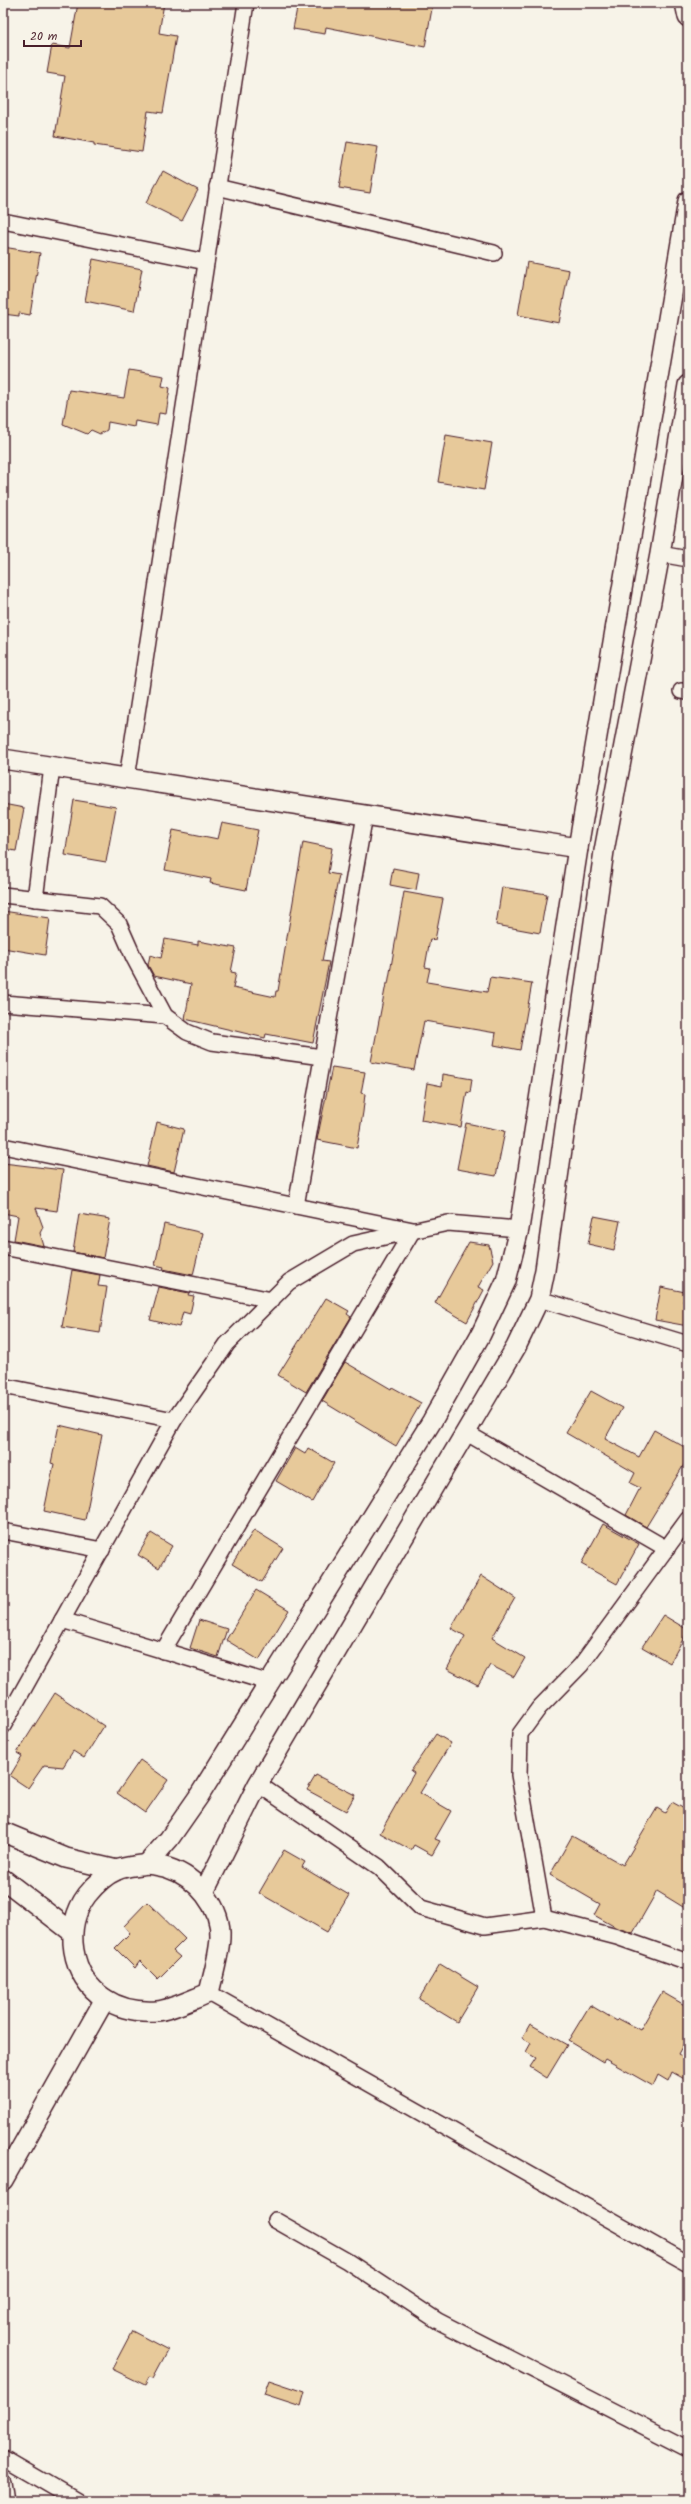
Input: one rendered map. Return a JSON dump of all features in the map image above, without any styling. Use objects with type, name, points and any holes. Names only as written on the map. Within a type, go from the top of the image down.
[{"type":"street","points":[[126,778],[246,3]]},
{"type":"street","points":[[685,3],[688,17]]},
{"type":"street","points":[[217,188],[494,254]]},
{"type":"street","points":[[147,1864],[169,1839],[199,1796],[432,1421],[473,1348],[506,1282],[519,1229],[578,848],[688,201]]},
{"type":"street","points":[[3,221],[206,262]]},
{"type":"street","points":[[204,1892],[258,1784],[516,1347],[539,1299],[545,1270],[604,851],[660,554],[688,385]]},
{"type":"street","points":[[660,554],[688,559]]},
{"type":"street","points":[[3,759],[578,848]]},
{"type":"street","points":[[35,899],[52,767]]},
{"type":"street","points":[[296,1206],[365,815]]},
{"type":"street","points":[[3,895],[100,906],[119,924],[134,958],[164,1016],[188,1032],[212,1042],[322,1057]]},
{"type":"street","points":[[3,1003],[164,1016]]},
{"type":"street","points":[[3,1146],[413,1230]]},
{"type":"street","points":[[3,1726],[174,1420],[228,1344],[289,1282],[353,1244],[413,1230],[448,1223],[519,1229]]},
{"type":"street","points":[[163,1651],[413,1230]]},
{"type":"street","points":[[3,1247],[272,1300]]},
{"type":"street","points":[[539,1299],[688,1344]]},
{"type":"street","points":[[3,1386],[174,1420]]},
{"type":"street","points":[[465,1432],[667,1549]]},
{"type":"street","points":[[544,1918],[519,1775],[520,1734],[539,1708],[581,1665],[667,1549],[688,1518]]},
{"type":"street","points":[[3,1531],[102,1550]]},
{"type":"street","points":[[62,1620],[270,1682]]},
{"type":"street","points":[[258,1784],[379,1867],[421,1908],[485,1926],[544,1918],[617,1937],[688,1962]]},
{"type":"street","points":[[3,1832],[66,1858],[117,1870]]},
{"type":"street","points":[[209,1993],[220,1937],[216,1913],[204,1892],[188,1877],[168,1868],[147,1864],[117,1870],[95,1885],[79,1906],[72,1932],[75,1958],[86,1981],[105,2000],[131,2010],[159,2011],[209,1993],[688,2264]]},
{"type":"street","points":[[3,1879],[72,1932]]},
{"type":"street","points":[[3,2180],[105,2000]]},
{"type":"street","points":[[275,2220],[347,2261],[438,2321],[688,2449]]},
{"type":"street","points":[[3,2458],[77,2501]]},
{"type":"street","points":[[3,2481],[6,2501]]},
{"type":"building","points":[[78,3],[164,3],[159,33],[176,36],[163,113],[148,111],[142,152],[94,145],[94,143],[55,136],[65,76],[47,73],[52,45],[70,48]]},
{"type":"building","points":[[298,3],[433,3],[425,47],[326,27],[325,34],[293,29]]},
{"type":"building","points":[[347,142],[378,147],[370,193],[339,188]]},
{"type":"building","points":[[163,171],[198,190],[182,221],[146,203]]},
{"type":"building","points":[[3,247],[40,253],[30,315],[19,313],[19,316],[3,314]]},
{"type":"building","points":[[93,259],[142,269],[134,311],[85,301]]},
{"type":"building","points":[[527,262],[569,270],[559,323],[518,315]]},
{"type":"building","points":[[129,370],[164,376],[162,386],[170,388],[166,414],[159,413],[157,425],[135,421],[134,427],[108,422],[107,430],[100,434],[91,430],[87,434],[63,424],[69,390],[124,398]]},
{"type":"building","points":[[446,435],[492,443],[484,490],[438,482]]},
{"type":"building","points":[[74,800],[116,807],[106,862],[65,855]]},
{"type":"building","points":[[3,804],[24,808],[16,851],[3,849]]},
{"type":"building","points":[[222,823],[258,830],[246,890],[210,883],[211,879],[165,870],[173,830],[218,839]]},
{"type":"building","points":[[303,842],[332,848],[328,873],[339,875],[322,961],[329,962],[313,1043],[266,1034],[265,1038],[185,1019],[191,984],[154,976],[148,965],[150,955],[161,958],[165,939],[198,945],[198,941],[236,948],[231,972],[236,973],[233,988],[275,997],[276,991],[278,991]]},
{"type":"building","points":[[393,868],[419,873],[416,890],[390,885]]},
{"type":"building","points":[[502,887],[547,894],[540,933],[496,925]]},
{"type":"building","points":[[404,892],[443,899],[435,940],[430,939],[425,967],[430,968],[427,982],[487,992],[490,977],[532,983],[520,1050],[494,1045],[496,1033],[424,1021],[414,1070],[371,1062],[386,984],[388,984]]},
{"type":"building","points":[[3,911],[50,918],[45,955],[3,948]]},
{"type":"building","points":[[332,1067],[365,1072],[361,1093],[365,1094],[357,1148],[317,1140]]},
{"type":"building","points":[[443,1074],[472,1079],[470,1093],[467,1092],[461,1127],[421,1120],[427,1083],[442,1086]]},
{"type":"building","points":[[157,1122],[184,1129],[174,1172],[147,1166]]},
{"type":"building","points":[[466,1123],[505,1131],[496,1176],[457,1169]]},
{"type":"building","points":[[3,1163],[63,1170],[57,1211],[36,1208],[43,1227],[40,1233],[44,1246],[14,1240],[18,1216],[3,1213]]},
{"type":"building","points":[[79,1214],[110,1219],[103,1258],[73,1252]]},
{"type":"building","points":[[594,1216],[620,1221],[614,1250],[588,1244]]},
{"type":"building","points":[[164,1224],[203,1233],[193,1275],[163,1269],[164,1267],[155,1265]]},
{"type":"building","points":[[469,1242],[489,1245],[493,1261],[478,1287],[484,1290],[467,1322],[435,1303]]},
{"type":"building","points":[[72,1270],[100,1275],[98,1286],[107,1287],[100,1333],[62,1327]]},
{"type":"building","points":[[159,1287],[189,1293],[188,1295],[194,1296],[190,1314],[183,1312],[179,1327],[150,1320]]},
{"type":"building","points":[[661,1287],[685,1292],[683,1302],[688,1303],[688,1326],[655,1320]]},
{"type":"building","points":[[326,1298],[349,1311],[347,1314],[351,1317],[306,1392],[278,1375]]},
{"type":"building","points":[[345,1362],[391,1389],[392,1387],[421,1403],[396,1446],[322,1401]]},
{"type":"building","points":[[591,1391],[622,1408],[605,1439],[639,1457],[654,1430],[688,1449],[688,1458],[646,1527],[626,1515],[640,1488],[630,1483],[635,1473],[566,1433]]},
{"type":"building","points":[[59,1425],[102,1435],[85,1520],[44,1511],[54,1464],[51,1463]]},
{"type":"building","points":[[295,1448],[305,1454],[308,1448],[334,1463],[312,1502],[276,1481]]},
{"type":"building","points":[[603,1524],[639,1544],[617,1584],[581,1564]]},
{"type":"building","points":[[254,1530],[283,1548],[262,1582],[232,1564]]},
{"type":"building","points":[[151,1533],[172,1546],[159,1568],[138,1555]]},
{"type":"building","points":[[481,1576],[515,1598],[492,1638],[525,1658],[514,1677],[490,1665],[478,1685],[447,1669],[465,1636],[451,1628]]},
{"type":"building","points":[[256,1590],[289,1610],[259,1660],[226,1640]]},
{"type":"building","points":[[663,1615],[688,1630],[670,1663],[642,1647]]},
{"type":"building","points":[[199,1620],[227,1629],[218,1657],[190,1648]]},
{"type":"building","points":[[55,1693],[104,1726],[84,1758],[73,1751],[63,1767],[44,1765],[28,1788],[10,1776],[22,1756],[17,1753]]},
{"type":"building","points":[[436,1734],[451,1743],[420,1793],[451,1811],[435,1839],[440,1841],[432,1855],[414,1845],[411,1850],[380,1833],[414,1773],[411,1771]]},
{"type":"building","points":[[140,1760],[168,1780],[145,1813],[117,1793]]},
{"type":"building","points":[[316,1775],[355,1795],[346,1811],[307,1790]]},
{"type":"building","points":[[672,1802],[688,1811],[688,1910],[657,1891],[633,1933],[617,1928],[594,1915],[600,1904],[550,1875],[572,1836],[623,1865],[657,1808],[665,1813]]},
{"type":"building","points":[[284,1850],[305,1862],[302,1867],[349,1895],[327,1932],[259,1893]]},
{"type":"building","points":[[147,1902],[185,1939],[173,1951],[180,1957],[158,1979],[140,1961],[135,1968],[115,1948],[130,1933],[124,1926]]},
{"type":"building","points":[[440,1964],[478,1987],[457,2022],[419,1999]]},
{"type":"building","points":[[662,1992],[688,2007],[688,2036],[678,2054],[688,2060],[688,2081],[672,2072],[668,2081],[658,2075],[653,2086],[605,2059],[603,2062],[568,2041],[590,2005],[617,2021],[619,2019],[640,2030]]},
{"type":"building","points":[[530,2024],[567,2045],[547,2078],[530,2067],[536,2058],[526,2052],[531,2043],[522,2038]]},
{"type":"building","points":[[132,2331],[168,2350],[153,2378],[149,2377],[145,2385],[112,2369]]},
{"type":"building","points":[[269,2380],[305,2392],[301,2406],[264,2394]]}]
